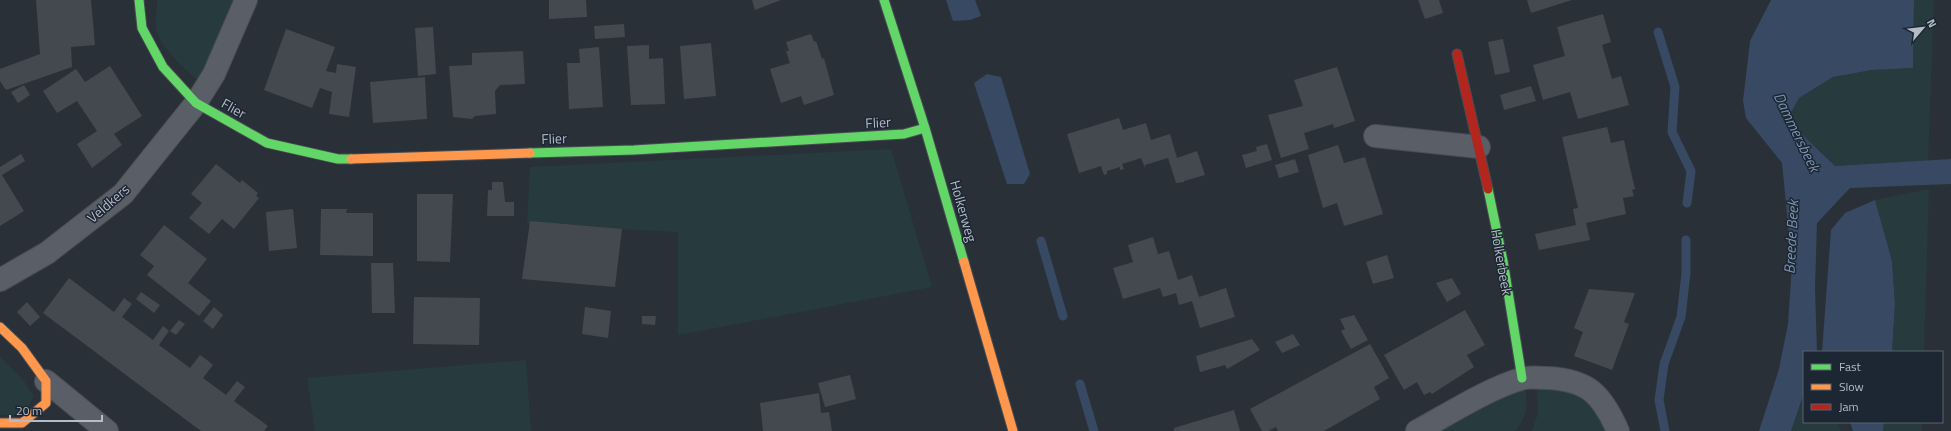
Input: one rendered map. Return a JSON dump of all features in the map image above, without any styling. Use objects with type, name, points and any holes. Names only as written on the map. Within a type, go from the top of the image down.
[{"type":"street","points":[[139,0],[142,28],[162,67],[196,103]]},
{"type":"street","name":"Veldkers","points":[[0,280],[47,253],[123,194],[196,103],[214,74],[246,0]]},
{"type":"street","name":"Holkerweg","points":[[884,0],[925,128],[1013,431]]},
{"type":"street","name":"Holkerbeek","points":[[1457,54],[1503,261],[1522,378]]},
{"type":"street","name":"Flier","points":[[196,103],[267,143],[338,158],[634,150],[904,134],[925,128]]},
{"type":"street","points":[[1375,136],[1479,148]]},
{"type":"street","points":[[0,327],[22,348],[46,382],[108,431]]},
{"type":"street","points":[[1417,431],[1492,391],[1522,378],[1567,379],[1584,386],[1599,398],[1612,417],[1618,431]]},
{"type":"street","points":[[0,423],[22,423],[46,403],[46,382]]},
{"type":"green space","points":[[157,0],[233,0],[202,83],[174,58],[162,43],[156,28]]},
{"type":"green space","points":[[1914,0],[1934,0],[1928,161],[1835,166],[1787,120],[1799,98],[1833,77],[1872,70],[1913,68]]},
{"type":"green space","points":[[891,149],[932,287],[678,335],[678,232],[527,225],[530,167]]},
{"type":"green space","points":[[1929,189],[1924,351],[1892,351],[1895,304],[1892,261],[1875,200]]},
{"type":"green space","points":[[0,357],[24,381],[34,396],[26,414],[0,415]]},
{"type":"green space","points":[[526,360],[531,431],[315,431],[307,378]]},
{"type":"green space","points":[[1525,388],[1527,406],[1525,416],[1515,431],[1436,431],[1514,389]]},
{"type":"green space","points":[[1537,389],[1569,390],[1596,408],[1608,431],[1532,431],[1538,413]]},
{"type":"green space","points":[[1803,396],[1803,423],[1837,423],[1841,431],[1791,431]]},
{"type":"green space","points":[[1884,423],[1922,423],[1922,431],[1883,431]]},
{"type":"water","points":[[946,0],[975,0],[981,16],[970,20],[953,21]]},
{"type":"water","points":[[1771,0],[1914,0],[1913,68],[1872,70],[1833,77],[1799,98],[1787,120],[1835,166],[1951,159],[1951,184],[1850,188],[1817,223],[1815,287],[1817,351],[1803,351],[1803,396],[1791,431],[1759,431],[1779,369],[1788,324],[1792,265],[1782,163],[1746,118],[1743,101],[1750,41]]},
{"type":"water","points":[[987,74],[1001,77],[1030,174],[1024,184],[1007,184],[974,83]]},
{"type":"water","points":[[1875,200],[1892,261],[1895,304],[1892,351],[1822,351],[1831,230],[1845,213]]},
{"type":"water","points":[[1850,423],[1884,423],[1883,431],[1853,431]]},
{"type":"building","points":[[36,0],[91,0],[95,45],[71,47],[72,67],[6,90],[0,81],[0,69],[40,54]]},
{"type":"building","points":[[549,0],[586,0],[587,17],[549,19]]},
{"type":"building","points":[[752,0],[781,0],[755,10]]},
{"type":"building","points":[[1418,0],[1439,0],[1443,13],[1425,19]]},
{"type":"building","points":[[1527,0],[1572,0],[1531,13]]},
{"type":"building","points":[[1603,14],[1611,42],[1602,45],[1612,79],[1621,76],[1629,105],[1578,119],[1570,92],[1543,100],[1533,65],[1565,56],[1557,27]]},
{"type":"building","points":[[624,24],[625,37],[595,39],[594,26]]},
{"type":"building","points":[[433,27],[436,74],[418,76],[415,28]]},
{"type":"building","points":[[286,29],[335,47],[326,71],[336,73],[337,64],[356,67],[349,117],[329,114],[332,92],[320,88],[312,108],[264,90]]},
{"type":"building","points":[[811,34],[814,42],[816,41],[822,59],[824,58],[834,95],[804,105],[801,96],[781,103],[770,69],[790,63],[786,51],[789,51],[786,42]]},
{"type":"building","points":[[1503,39],[1510,72],[1495,75],[1488,42]]},
{"type":"building","points":[[711,43],[716,96],[684,99],[680,46]]},
{"type":"building","points":[[649,45],[649,59],[663,58],[665,104],[631,105],[627,46]]},
{"type":"building","points":[[599,47],[603,107],[569,109],[567,63],[580,63],[579,49]]},
{"type":"building","points":[[523,51],[525,84],[500,85],[495,91],[496,114],[475,116],[472,119],[453,117],[449,66],[472,65],[472,53]]},
{"type":"building","points":[[110,66],[142,116],[114,134],[122,145],[92,168],[77,144],[97,131],[77,101],[57,113],[43,91],[76,69],[85,82]]},
{"type":"building","points":[[1337,67],[1355,121],[1334,128],[1333,124],[1304,133],[1309,149],[1281,158],[1268,115],[1303,106],[1294,80]]},
{"type":"building","points":[[425,77],[427,119],[373,123],[370,82]]},
{"type":"building","points":[[24,85],[30,95],[18,103],[11,92]]},
{"type":"building","points":[[1531,86],[1536,101],[1504,110],[1500,95]]},
{"type":"building","points":[[1119,118],[1123,130],[1146,123],[1151,140],[1170,134],[1177,158],[1197,151],[1205,175],[1176,183],[1168,158],[1145,165],[1145,168],[1141,158],[1122,164],[1124,169],[1120,170],[1120,167],[1107,171],[1107,174],[1104,175],[1101,166],[1079,173],[1067,134]]},
{"type":"building","points":[[1607,127],[1611,143],[1624,140],[1635,189],[1632,190],[1634,196],[1623,198],[1626,214],[1586,223],[1590,240],[1539,250],[1535,234],[1576,225],[1573,209],[1578,208],[1562,137]]},
{"type":"building","points":[[1267,144],[1272,160],[1246,168],[1242,155],[1257,151],[1256,147]]},
{"type":"building","points":[[1338,145],[1344,163],[1365,157],[1383,214],[1344,226],[1337,203],[1323,208],[1308,155]]},
{"type":"building","points":[[21,154],[25,161],[2,175],[24,211],[0,226],[0,167]]},
{"type":"building","points":[[1295,159],[1299,172],[1279,178],[1275,165]]},
{"type":"building","points":[[216,164],[240,183],[242,180],[258,193],[256,196],[259,198],[234,229],[222,219],[209,234],[189,218],[202,203],[191,194]]},
{"type":"building","points":[[492,182],[503,182],[505,202],[514,202],[514,216],[487,216],[488,190],[492,190]]},
{"type":"building","points":[[417,194],[453,194],[450,262],[417,261]]},
{"type":"building","points":[[293,209],[297,248],[269,251],[266,212]]},
{"type":"building","points":[[321,209],[347,209],[346,213],[373,213],[373,256],[320,255]]},
{"type":"building","points":[[530,221],[622,229],[615,287],[522,279]]},
{"type":"building","points":[[164,225],[207,259],[188,283],[211,301],[199,316],[147,275],[154,266],[140,255]]},
{"type":"building","points":[[1153,237],[1158,254],[1169,251],[1178,280],[1192,275],[1199,297],[1226,288],[1235,317],[1200,328],[1192,301],[1179,305],[1176,293],[1163,297],[1160,288],[1123,299],[1113,268],[1133,262],[1128,245]]},
{"type":"building","points":[[1387,255],[1394,278],[1373,284],[1366,262]]},
{"type":"building","points":[[371,263],[393,263],[395,313],[372,313]]},
{"type":"building","points":[[69,278],[114,312],[124,298],[132,304],[122,317],[153,340],[163,326],[169,331],[159,345],[190,368],[200,355],[207,360],[213,365],[203,378],[226,395],[237,381],[245,387],[234,401],[268,426],[264,431],[201,431],[43,313]]},
{"type":"building","points":[[1452,278],[1461,294],[1447,302],[1436,283]]},
{"type":"building","points":[[1589,289],[1635,293],[1624,322],[1629,324],[1612,370],[1574,356],[1583,332],[1574,328]]},
{"type":"building","points":[[141,292],[160,305],[154,313],[136,299]]},
{"type":"building","points":[[414,297],[480,298],[479,345],[413,344]]},
{"type":"building","points":[[27,302],[40,317],[30,326],[17,312]]},
{"type":"building","points":[[214,307],[223,315],[213,329],[203,321]]},
{"type":"building","points":[[585,307],[611,311],[608,338],[582,334]]},
{"type":"building","points":[[1465,310],[1485,345],[1467,355],[1474,367],[1432,394],[1430,392],[1424,395],[1417,382],[1404,390],[1384,355]]},
{"type":"building","points":[[1354,315],[1368,340],[1351,349],[1341,331],[1345,329],[1340,319]]},
{"type":"building","points":[[642,316],[656,316],[655,325],[642,324]]},
{"type":"building","points":[[179,320],[185,324],[176,335],[170,331]]},
{"type":"building","points":[[1293,334],[1300,345],[1282,353],[1275,342]]},
{"type":"building","points":[[1252,339],[1260,350],[1227,369],[1225,365],[1200,372],[1196,356]]},
{"type":"building","points":[[1370,344],[1389,378],[1374,387],[1380,399],[1324,431],[1278,431],[1276,427],[1268,431],[1262,431],[1250,409]]},
{"type":"building","points":[[850,375],[856,399],[825,407],[818,383]]},
{"type":"building","points":[[819,393],[821,413],[829,412],[832,431],[763,431],[760,403]]},
{"type":"building","points":[[1234,410],[1240,431],[1174,431],[1174,428]]},
{"type":"waterway","points":[[1658,32],[1675,87],[1672,132],[1691,171],[1687,203]]},
{"type":"waterway","points":[[1665,431],[1659,400],[1664,364],[1681,317],[1686,273],[1686,240]]},
{"type":"waterway","points":[[1041,241],[1063,316]]},
{"type":"waterway","points":[[1080,384],[1094,431]]},
{"type":"traffic: fast","points":[[139,0],[142,28],[163,67],[196,103],[267,143],[338,159],[351,159]]},
{"type":"traffic: fast","points":[[884,0],[925,128],[964,262]]},
{"type":"traffic: fast","points":[[530,153],[634,150],[904,134],[925,128]]},
{"type":"traffic: fast","points":[[1488,189],[1503,261],[1522,378]]},
{"type":"traffic: slow","points":[[351,159],[530,153]]},
{"type":"traffic: slow","points":[[964,262],[1013,431]]},
{"type":"traffic: slow","points":[[0,327],[22,348],[46,381],[46,403],[22,423],[0,423]]},
{"type":"traffic: jam","points":[[1457,54],[1488,189]]},
{"type":"water label","name":"Dammersbeek","points":[[1797,132]]},
{"type":"water label","name":"Breede Beek","points":[[1791,237]]}]
